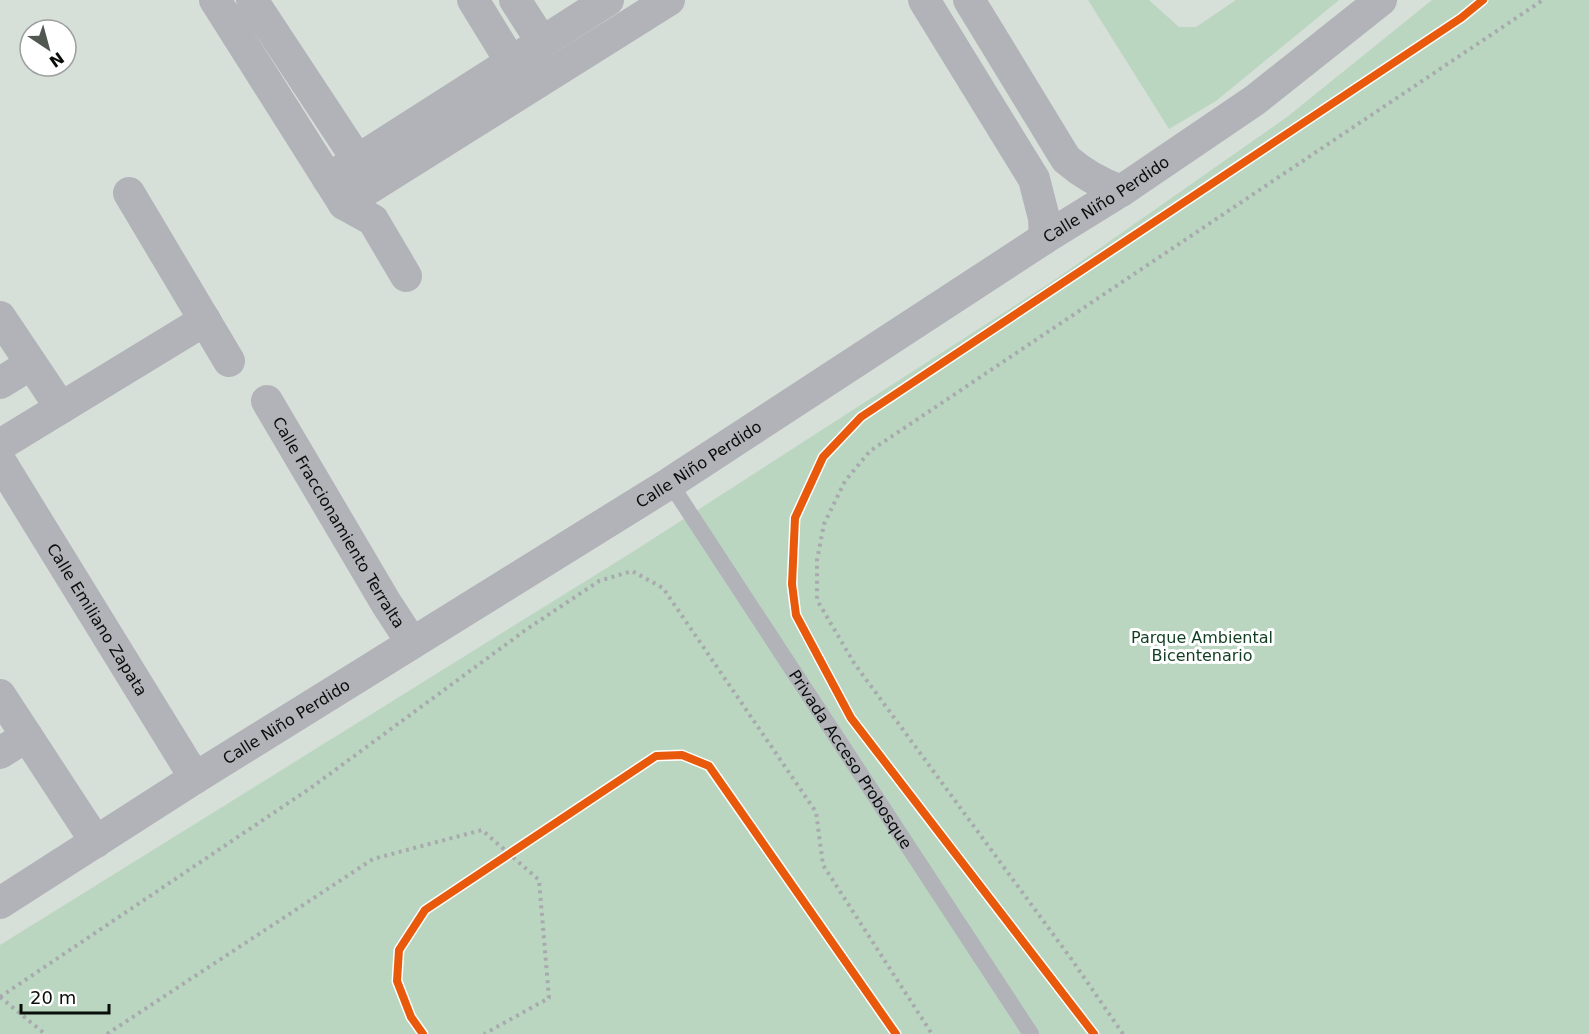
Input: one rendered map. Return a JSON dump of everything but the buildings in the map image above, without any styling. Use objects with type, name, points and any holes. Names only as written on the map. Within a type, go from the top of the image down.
[{"type":"street","points":[[215,0],[336,192],[373,220]]},
{"type":"street","points":[[252,0],[366,173],[373,220],[406,276]]},
{"type":"street","points":[[472,0],[511,62]]},
{"type":"street","points":[[515,0],[542,42]]},
{"type":"street","points":[[366,173],[511,62],[608,0]]},
{"type":"street","points":[[336,192],[628,11],[669,0]]},
{"type":"street","points":[[924,0],[1034,179],[1042,208],[1045,238]]},
{"type":"street","points":[[969,0],[1066,159],[1082,173],[1101,184],[1121,190]]},
{"type":"street","name":"Calle Niño Perdido","points":[[0,903],[195,778],[669,483],[1121,190],[1255,100],[1381,0]]},
{"type":"street","points":[[1016,148],[1047,127]]},
{"type":"street","points":[[129,192],[230,361]]},
{"type":"street","points":[[0,316],[60,408]]},
{"type":"street","points":[[0,445],[205,320]]},
{"type":"street","points":[[0,383],[31,364]]},
{"type":"street","name":"Calle Fraccionamiento Terralta","points":[[267,401],[412,643]]},
{"type":"street","name":"Calle Emiliano Zapata","points":[[0,461],[195,778]]},
{"type":"street","points":[[0,695],[96,842]]},
{"type":"street","points":[[0,753],[27,736]]},
{"type":"lane","name":"Privada Acceso Probosque","points":[[669,483],[1031,1034]]},
{"type":"path","points":[[1123,1034],[1072,960],[854,663],[817,600],[817,560],[824,524],[846,481],[870,451],[1543,0]]},
{"type":"path","points":[[45,1034],[0,997],[312,787],[527,629],[599,581],[632,571],[663,588],[816,812],[823,865],[932,1034]]},
{"type":"path","points":[[106,1034],[373,859],[482,830],[539,880],[549,998],[484,1034]]},
{"type":"path","points":[[502,859],[521,846]]},
{"type":"green space","points":[[1088,0],[1149,0],[1179,27],[1196,27],[1236,0],[1339,0],[1216,101],[1169,129]]},
{"type":"green space","name":"Parque Ambiental Bicentenario","points":[[1432,0],[1589,0],[1589,1034],[0,1034],[0,945],[634,551],[1053,281],[1287,117]]},
{"type":"cycle path","points":[[1094,1034],[851,718],[796,615],[792,584],[795,518],[823,457],[861,417],[1461,18],[1483,0]]},
{"type":"cycle path","points":[[423,1034],[411,1017],[397,981],[399,950],[425,910],[656,756],[682,755],[709,766],[896,1034]]}]
